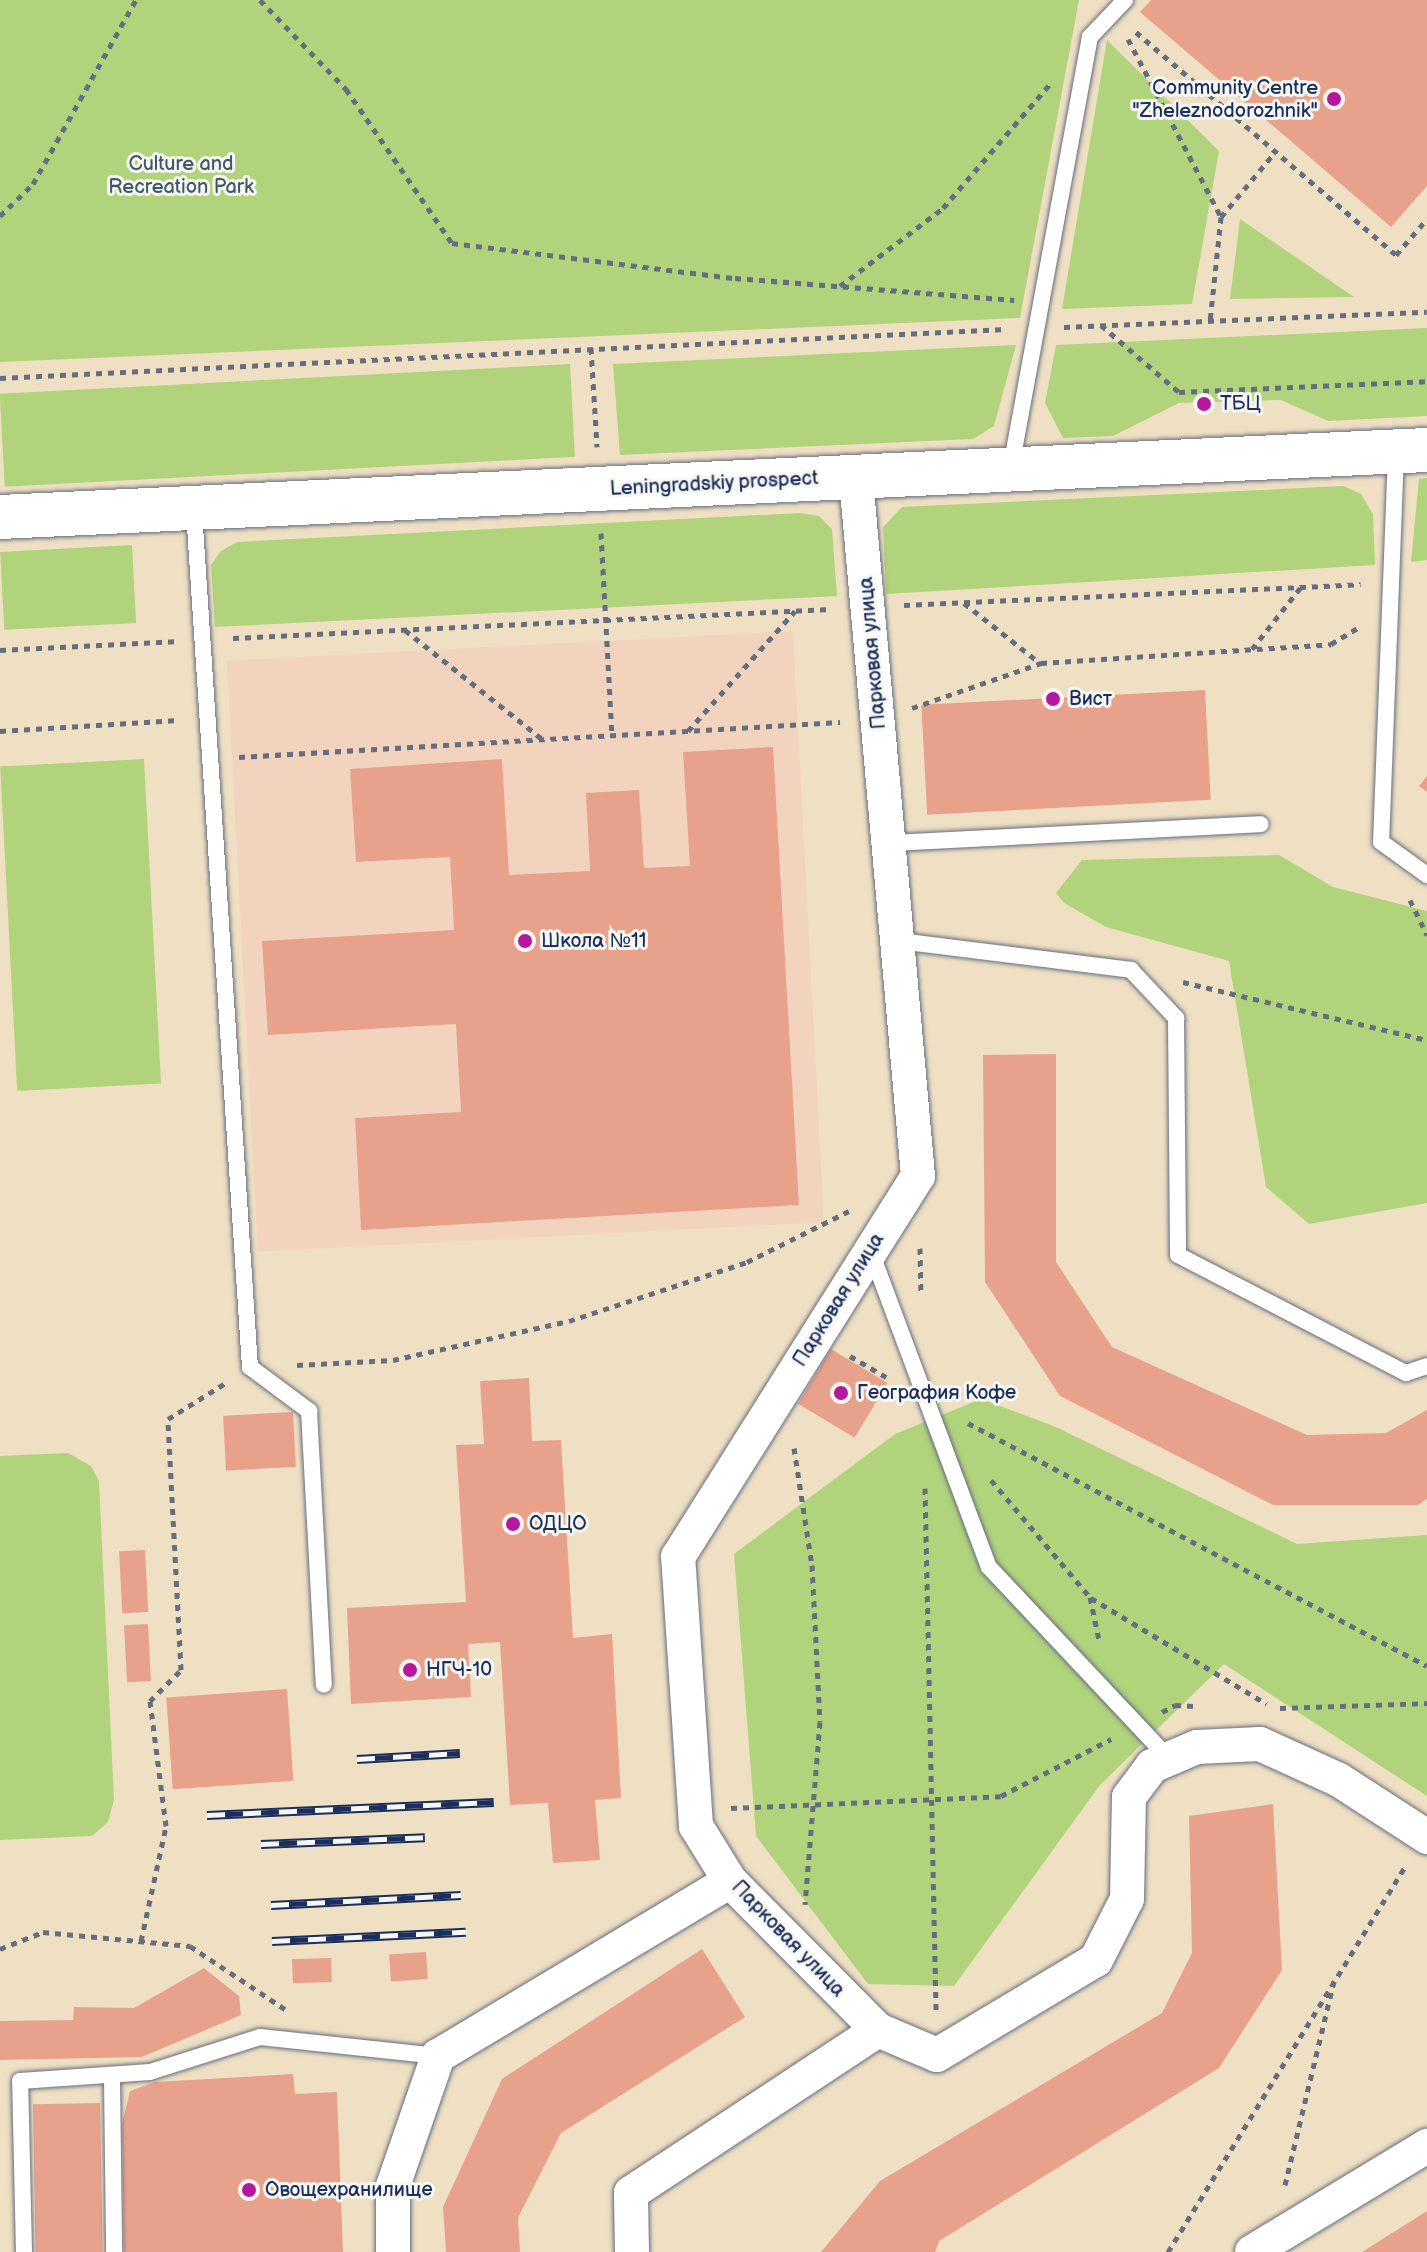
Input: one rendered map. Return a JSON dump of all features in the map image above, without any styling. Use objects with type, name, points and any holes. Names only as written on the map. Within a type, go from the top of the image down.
[{"type":"street","name":"Leningradskiy prospect","points":[[0,517],[1411,450]]},
{"type":"street","name":"Парковая улица","points":[[856,478],[880,720],[918,1176],[678,1557],[696,1826],[730,1881],[878,2030],[937,2055]]},
{"type":"street","points":[[937,2055],[1096,1960],[1127,1899],[1129,1797],[1152,1766],[1197,1747],[1260,1744],[1339,1780],[1426,1837]]},
{"type":"street","points":[[393,2252],[393,2186],[438,2056],[730,1881]]},
{"type":"street","points":[[632,2252],[631,2193],[878,2030]]},
{"type":"street","points":[[1262,2246],[1427,2146]]},
{"type":"lane","points":[[1011,469],[1090,37],[1120,6]]},
{"type":"lane","points":[[1411,450],[1391,580],[1381,842],[1427,875]]},
{"type":"lane","points":[[194,507],[250,1367],[309,1411],[324,1685]]},
{"type":"lane","points":[[890,843],[1261,824]]},
{"type":"lane","points":[[899,941],[1131,970],[1176,1018],[1178,1255],[1406,1373],[1427,1366]]},
{"type":"lane","points":[[871,1251],[989,1567],[1169,1759]]},
{"type":"lane","points":[[24,2252],[20,2081],[112,2078],[150,2072],[260,2037],[438,2056]]},
{"type":"lane","points":[[112,2078],[114,2252]]},
{"type":"path","points":[[0,216],[33,184],[136,0]]},
{"type":"path","points":[[260,0],[346,89],[452,243],[839,287],[1023,301]]},
{"type":"path","points":[[1120,6],[1276,151],[1396,255],[1427,219]]},
{"type":"path","points":[[1120,6],[1221,217],[1210,321]]},
{"type":"path","points":[[839,287],[943,208],[1090,37]]},
{"type":"path","points":[[1221,217],[1276,151]]},
{"type":"path","points":[[0,378],[1427,312]]},
{"type":"path","points":[[1101,325],[1179,392],[1427,381]]},
{"type":"path","points":[[0,650],[1301,587],[1391,580]]},
{"type":"path","points":[[1252,649],[1301,587]]},
{"type":"path","points":[[964,603],[1041,663]]},
{"type":"path","points":[[210,759],[880,720],[1041,663],[1331,644],[1389,609]]},
{"type":"path","points":[[688,731],[796,610]]},
{"type":"path","points":[[606,619],[612,735]]},
{"type":"path","points":[[404,629],[543,739]]},
{"type":"path","points":[[0,731],[207,718]]},
{"type":"path","points":[[1131,970],[1427,1040]]},
{"type":"path","points":[[141,1941],[166,1826],[150,1701],[181,1670],[168,1419],[250,1367],[393,1360],[569,1321],[747,1262],[918,1176],[921,1298]]},
{"type":"path","points":[[816,1338],[927,1402],[1427,1666]]},
{"type":"path","points":[[791,1431],[812,1565],[820,1722],[801,1953]]},
{"type":"path","points":[[980,1467],[1090,1597],[1274,1709]]},
{"type":"path","points":[[925,1479],[937,2055]]},
{"type":"path","points":[[1090,1597],[1112,1698]]},
{"type":"path","points":[[1259,1708],[1427,1703]]},
{"type":"path","points":[[694,1810],[1001,1796],[1175,1705],[1203,1706]]},
{"type":"path","points":[[1168,2252],[1335,1976],[1426,1837]]},
{"type":"path","points":[[0,1949],[43,1932],[190,1946],[290,2012]]},
{"type":"path","points":[[1262,2246],[1335,1976]]},
{"type":"shaded area","name":"Школа №11","points":[[793,631],[824,1222],[258,1252],[227,661]]},
{"type":"green space","name":"Culture and Recreation Park","points":[[0,0],[1079,0],[1020,318],[0,362]]},
{"type":"green space","points":[[1107,40],[1219,151],[1192,304],[1062,309]]},
{"type":"green space","points":[[1240,219],[1354,297],[1230,299]]},
{"type":"green space","points":[[1427,328],[1427,416],[1328,421],[1281,400],[1179,403],[1113,436],[1063,438],[1045,403],[1056,345]]},
{"type":"green space","points":[[1016,345],[994,426],[973,439],[620,455],[613,364]]},
{"type":"green space","points":[[570,364],[575,457],[5,487],[0,394]]},
{"type":"green space","points":[[1427,478],[1427,560],[1411,562],[1419,479]]},
{"type":"green space","points":[[1343,486],[1361,494],[1373,514],[1375,565],[886,594],[883,527],[902,507]]},
{"type":"green space","points":[[800,513],[819,516],[832,529],[837,596],[215,627],[211,565],[221,551],[237,542]]},
{"type":"green space","points":[[132,545],[136,623],[4,630],[0,552]]},
{"type":"green space","points":[[144,759],[161,1084],[17,1091],[0,767]]},
{"type":"green space","points":[[1279,855],[1333,887],[1427,911],[1427,1203],[1309,1224],[1266,1187],[1229,961],[1106,927],[1064,903],[1056,893],[1082,860]]},
{"type":"green space","points":[[981,1399],[1056,1427],[1297,1544],[1427,1535],[1427,1796],[1224,1664],[1100,1785],[954,1986],[868,1984],[756,1836],[734,1554],[895,1434]]},
{"type":"green space","points":[[68,1453],[91,1466],[99,1481],[114,1800],[108,1822],[92,1836],[0,1840],[0,1456]]},
{"type":"building","name":"Сommunity Сentre \"Zheleznodorozhnik\"","points":[[1151,0],[1427,0],[1427,186],[1391,227],[1140,12]]},
{"type":"building","points":[[1205,690],[1211,800],[927,815],[921,705]]},
{"type":"building","points":[[773,747],[799,1205],[361,1230],[355,1118],[461,1112],[456,1024],[268,1035],[262,941],[454,930],[450,857],[356,862],[350,769],[502,759],[509,875],[590,871],[586,793],[639,790],[644,868],[690,866],[683,752]]},
{"type":"building","points":[[1427,776],[1427,792],[1419,786]]},
{"type":"building","points":[[1056,1054],[1056,1262],[1112,1347],[1307,1435],[1386,1433],[1427,1410],[1427,1499],[1418,1505],[1273,1505],[1060,1396],[985,1282],[983,1055]]},
{"type":"building","points":[[831,1349],[888,1383],[855,1438],[798,1404]]},
{"type":"building","points":[[529,1378],[532,1441],[561,1440],[573,1638],[612,1634],[621,1798],[595,1800],[600,1860],[553,1863],[548,1803],[510,1805],[500,1642],[468,1644],[471,1697],[351,1704],[347,1608],[466,1602],[456,1445],[484,1444],[480,1381]]},
{"type":"building","points":[[293,1412],[296,1467],[226,1471],[223,1416]]},
{"type":"building","points":[[145,1550],[148,1612],[122,1613],[119,1551]]},
{"type":"building","points":[[148,1624],[151,1681],[127,1682],[124,1625]]},
{"type":"building","points":[[287,1689],[293,1781],[173,1789],[166,1697]]},
{"type":"building","points":[[1273,1804],[1282,1970],[1219,2068],[939,2241],[935,2252],[821,2252],[880,2181],[1162,2013],[1192,1953],[1189,1816]]},
{"type":"building","points":[[702,1949],[745,2017],[561,2133],[518,2218],[520,2252],[446,2252],[443,2207],[502,2079]]},
{"type":"building","points":[[426,1952],[428,1979],[391,1982],[389,1955]]},
{"type":"building","points":[[331,1958],[332,1982],[293,1983],[292,1959]]},
{"type":"building","points":[[204,1968],[239,1996],[241,2015],[142,2057],[0,2060],[0,2021],[73,2020],[74,2007],[134,2008]]},
{"type":"building","name":"Овощехранилище","points":[[293,2074],[295,2094],[337,2092],[343,2252],[124,2252],[122,2124],[130,2091],[155,2082]]},
{"type":"building","points":[[100,2103],[103,2252],[36,2252],[33,2104]]},
{"type":"building","points":[[1427,2211],[1427,2252],[1362,2252]]},
{"type":"railway","points":[[357,1759],[460,1753]]},
{"type":"railway","points":[[207,1815],[494,1802]]},
{"type":"railway","points":[[261,1844],[425,1837]]},
{"type":"railway","points":[[271,1905],[461,1895]]},
{"type":"railway","points":[[272,1941],[466,1932]]},
{"type":"place","name":"Сommunity Сentre \"Zheleznodorozhnik\"","points":[[1334,99]]},
{"type":"place","name":"ТБЦ","points":[[1204,404]]},
{"type":"place","name":"Вист","points":[[1053,699]]},
{"type":"place","name":"Школа №11","points":[[525,941]]},
{"type":"place","name":"География Кофе","points":[[841,1393]]},
{"type":"place","name":"ОДЦО","points":[[513,1524]]},
{"type":"place","name":"НГЧ-10","points":[[410,1670]]},
{"type":"place","name":"Овощехранилище","points":[[249,2190]]}]
